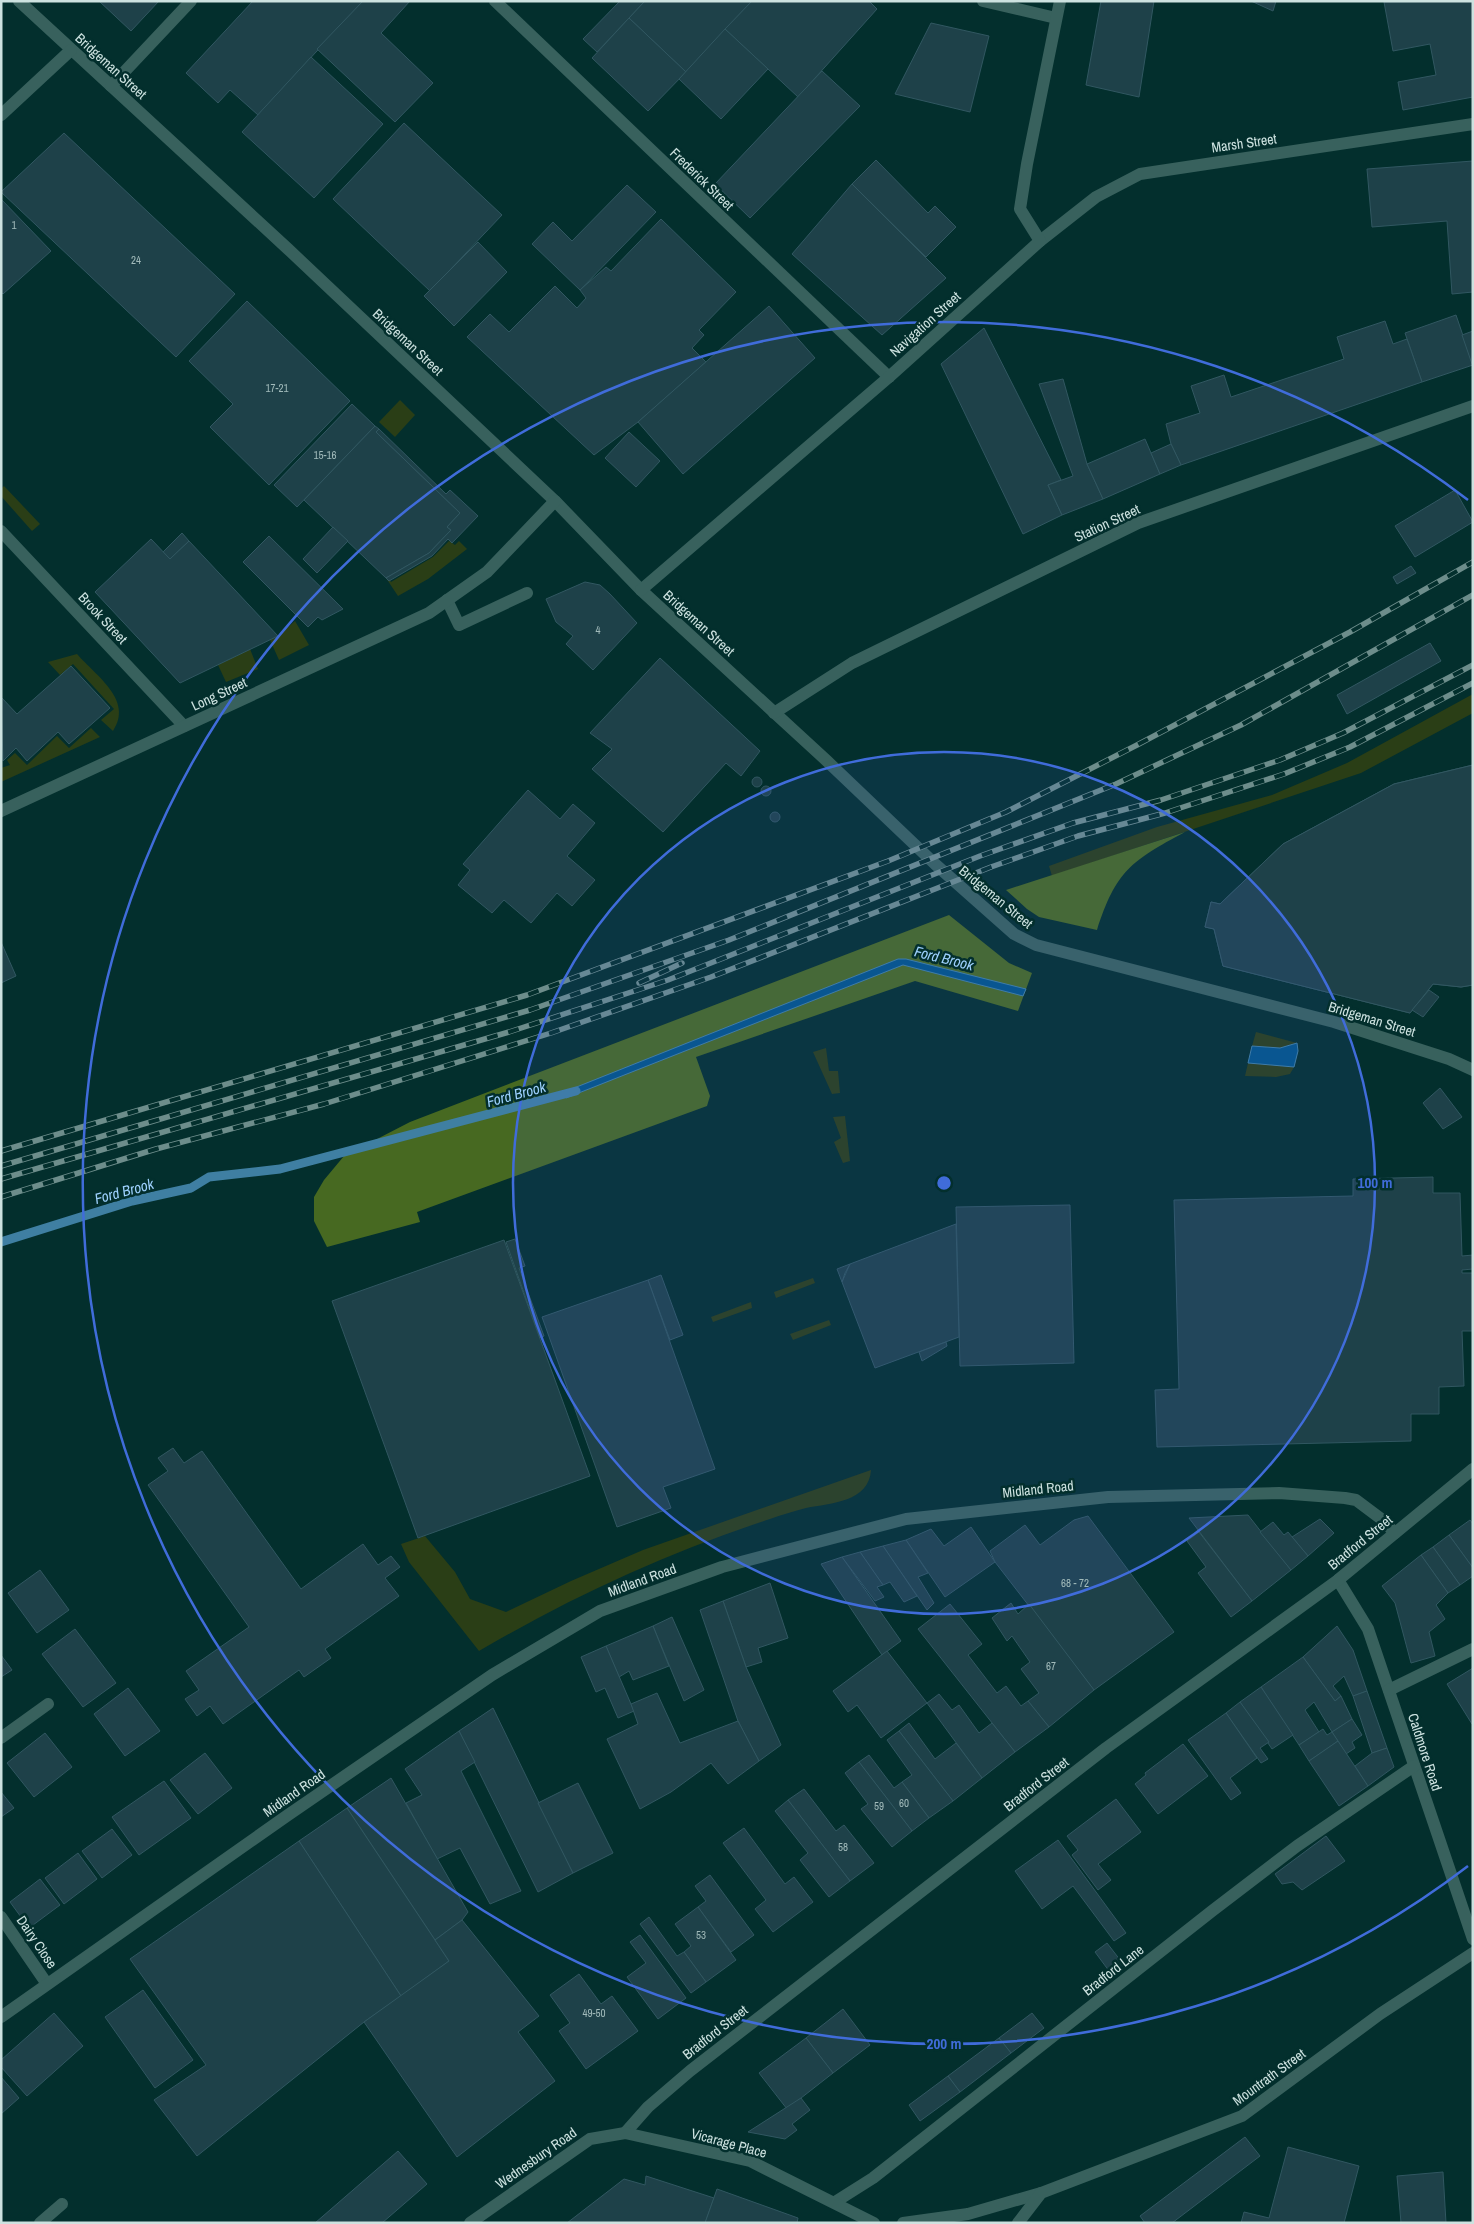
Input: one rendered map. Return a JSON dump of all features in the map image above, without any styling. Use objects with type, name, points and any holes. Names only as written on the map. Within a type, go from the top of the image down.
[{"type":"street","name":"Bridgeman Street","points":[[19,1],[288,249],[555,501],[640,590],[935,864],[978,903],[1025,940],[1036,945],[1334,1022],[1450,1059],[1473,1070]]},
{"type":"street","points":[[111,86],[191,1]]},
{"type":"street","name":"Frederick Street","points":[[495,1],[889,378]]},
{"type":"street","points":[[983,1],[1056,18]]},
{"type":"street","points":[[1040,241],[1020,210],[1027,164],[1060,1]]},
{"type":"street","points":[[1,116],[71,50]]},
{"type":"street","name":"Marsh Street","points":[[1040,241],[1096,197],[1140,174],[1473,124]]},
{"type":"street","name":"Navigation Street","points":[[640,590],[889,378],[1040,241]]},
{"type":"street","name":"Station Street","points":[[774,713],[852,663],[1138,523],[1473,406]]},
{"type":"street","name":"Long Street","points":[[1,811],[429,613],[488,572],[555,501]]},
{"type":"street","name":"Brook Street","points":[[1,531],[184,726]]},
{"type":"street","points":[[447,600],[459,625],[527,593]]},
{"type":"street","name":"Bradford Street","points":[[625,2133],[648,2107],[680,2078],[1106,1748],[1338,1580],[1473,1469]]},
{"type":"street","name":"Midland Road","points":[[1,2017],[492,1675],[600,1611],[722,1567],[906,1519],[1108,1497],[1279,1493],[1345,1498],[1356,1500],[1380,1518],[1395,1533]]},
{"type":"street","name":"Caldmore Road","points":[[1338,1580],[1368,1629],[1473,1939]]},
{"type":"street","points":[[1389,1690],[1473,1649]]},
{"type":"street","points":[[1,1738],[48,1704]]},
{"type":"street","name":"Bradford Lane","points":[[834,2202],[880,2172],[1290,1852],[1414,1766]]},
{"type":"street","name":"Dairy Close","points":[[1,1917],[47,1984]]},
{"type":"street","name":"Mountrath Street","points":[[903,2223],[968,2214],[1041,2193],[1242,2116],[1380,2014],[1473,1953]]},
{"type":"street","name":"Vicarage Place","points":[[625,2133],[750,2161],[874,2223]]},
{"type":"street","name":"Wednesbury Road","points":[[470,2223],[590,2139],[625,2133]]},
{"type":"street","points":[[1018,2223],[1041,2193]]},
{"type":"street","points":[[40,2223],[62,2204]]},
{"type":"green space","points":[[400,400],[415,415],[395,437],[379,422]]},
{"type":"green space","points":[[4,486],[40,524],[32,531],[1,496],[1,489]]},
{"type":"green space","points":[[449,541],[455,545],[459,541],[467,549],[428,579],[398,596],[386,578],[388,577],[391,582],[433,557]]},
{"type":"green space","points":[[295,621],[309,645],[279,660],[270,640],[278,636]]},
{"type":"green space","points":[[250,649],[258,669],[226,682],[218,665]]},
{"type":"green space","points":[[77,654],[110,689],[116,699],[119,709],[118,720],[113,731],[101,720],[114,709],[73,664],[60,675],[48,662]]},
{"type":"green space","points":[[1473,694],[1473,713],[1361,773],[1052,876],[1049,866],[1157,827],[1272,795],[1347,763]]},
{"type":"green space","points":[[91,728],[100,737],[1,782],[1,768],[10,765],[7,760],[15,753],[27,765],[57,736],[69,748]]},
{"type":"green space","points":[[1185,832],[1151,851],[1128,870],[1111,894],[1097,930],[1039,917],[1006,890]]},
{"type":"green space","points":[[949,915],[1009,963],[1032,973],[1018,1011],[915,981],[696,1057],[710,1096],[707,1106],[417,1212],[420,1222],[327,1247],[314,1221],[314,1197],[324,1180],[344,1156],[410,1122]]},
{"type":"green space","points":[[1256,1032],[1297,1043],[1280,1048],[1252,1046]]},
{"type":"green space","points":[[826,1048],[829,1071],[838,1071],[840,1093],[832,1094],[813,1052]]},
{"type":"green space","points":[[1248,1063],[1294,1067],[1290,1074],[1276,1077],[1245,1076]]},
{"type":"green space","points":[[845,1116],[850,1161],[843,1163],[834,1142],[841,1138],[833,1117]]},
{"type":"green space","points":[[813,1278],[815,1283],[776,1298],[774,1292]]},
{"type":"green space","points":[[751,1302],[752,1308],[713,1322],[711,1317]]},
{"type":"green space","points":[[829,1320],[831,1325],[793,1340],[790,1334]]},
{"type":"green space","points":[[871,1470],[869,1481],[864,1489],[856,1495],[837,1502],[779,1516],[658,1561],[549,1612],[479,1651],[409,1562],[401,1544],[425,1536],[455,1572],[470,1599],[506,1612],[643,1550]]},
{"type":"water","points":[[898,959],[906,959],[1026,989],[1023,996],[903,965],[566,1098],[564,1092]]},
{"type":"water","points":[[1297,1043],[1298,1051],[1294,1067],[1248,1063],[1252,1046],[1280,1048]]},
{"type":"building","points":[[99,1],[159,1],[131,31]]},
{"type":"building","points":[[253,1],[363,1],[258,115],[230,90],[218,103],[186,73]]},
{"type":"building","points":[[363,1],[410,1],[381,33],[433,83],[395,122],[317,49]]},
{"type":"building","points":[[620,1],[645,1],[597,52],[583,39]]},
{"type":"building","points":[[645,1],[752,1],[686,72],[629,18]]},
{"type":"building","points":[[752,1],[869,1],[877,9],[798,97],[725,29]]},
{"type":"building","points":[[1101,1],[1154,1],[1139,97],[1086,85]]},
{"type":"building","points":[[1251,1],[1276,1],[1273,11]]},
{"type":"building","points":[[1473,1],[1473,97],[1403,110],[1398,82],[1436,75],[1430,44],[1393,51],[1384,2]]},
{"type":"building","points":[[629,18],[686,72],[648,111],[592,58]]},
{"type":"building","points":[[931,23],[989,36],[970,112],[895,94]]},
{"type":"building","points":[[725,29],[768,69],[721,119],[679,79]]},
{"type":"building","points":[[311,57],[383,124],[314,198],[242,132]]},
{"type":"building","points":[[822,71],[860,106],[750,218],[715,184]]},
{"type":"building","points":[[404,123],[502,215],[430,291],[333,199]]},
{"type":"building","points":[[64,133],[235,294],[176,357],[1,192]]},
{"type":"building","points":[[876,160],[928,213],[935,206],[956,227],[926,257],[852,184]]},
{"type":"building","points":[[1473,161],[1473,292],[1452,294],[1447,221],[1372,227],[1367,169]]},
{"type":"building","points":[[852,184],[946,278],[882,335],[792,254]]},
{"type":"building","points":[[627,185],[656,212],[580,290],[532,244],[553,222],[572,241]]},
{"type":"building","points":[[1,199],[51,251],[3,294],[1,292]]},
{"type":"building","points":[[661,219],[736,292],[699,330],[704,335],[692,348],[706,362],[638,422],[594,455],[467,337],[490,314],[509,332],[555,286],[577,308],[586,298],[580,290],[606,267],[611,271]]},
{"type":"building","points":[[478,242],[507,272],[454,326],[424,296]]},
{"type":"building","points":[[247,301],[350,401],[269,485],[210,427],[233,404],[189,361]]},
{"type":"building","points":[[769,306],[815,358],[683,474],[638,422]]},
{"type":"building","points":[[1456,315],[1473,365],[1422,382],[1405,333]]},
{"type":"building","points":[[1385,321],[1393,344],[1407,339],[1422,382],[1181,465],[1171,444],[1166,424],[1200,413],[1191,386],[1224,375],[1231,397],[1344,359],[1337,337]]},
{"type":"building","points":[[984,328],[1061,480],[1048,485],[1062,515],[1023,534],[941,364]]},
{"type":"building","points":[[1473,331],[1473,364],[1472,364],[1462,335]]},
{"type":"building","points":[[1063,379],[1087,464],[1103,499],[1062,515],[1048,485],[1073,476],[1039,384]]},
{"type":"building","points":[[352,404],[375,426],[297,507],[274,485]]},
{"type":"building","points":[[375,426],[379,429],[376,432],[460,513],[447,527],[451,530],[429,553],[386,578],[304,500]]},
{"type":"building","points":[[379,429],[446,494],[450,490],[478,516],[452,543],[448,539],[432,556],[389,581],[386,578],[429,553],[451,530],[447,527],[460,513],[376,432]]},
{"type":"building","points":[[629,432],[660,461],[636,487],[605,458]]},
{"type":"building","points":[[1145,439],[1160,474],[1103,499],[1087,464]]},
{"type":"building","points":[[1171,444],[1181,465],[1160,474],[1151,453]]},
{"type":"building","points":[[1455,490],[1473,522],[1415,557],[1395,526]]},
{"type":"building","points":[[333,527],[348,541],[317,573],[303,559]]},
{"type":"building","points":[[182,533],[189,541],[170,559],[163,552]]},
{"type":"building","points":[[269,536],[343,609],[322,620],[318,617],[308,627],[243,562]]},
{"type":"building","points":[[151,539],[170,559],[189,541],[278,636],[180,683],[95,592]]},
{"type":"building","points":[[1411,566],[1416,573],[1397,584],[1393,577]]},
{"type":"building","points":[[585,582],[600,585],[637,623],[593,670],[566,644],[573,636],[556,622],[546,599]]},
{"type":"building","points":[[1430,643],[1441,661],[1347,714],[1337,695]]},
{"type":"building","points":[[660,658],[760,751],[741,776],[726,763],[663,832],[592,769],[612,749],[590,733]]},
{"type":"building","points":[[71,666],[110,708],[69,744],[58,732],[27,761],[16,748],[3,761],[1,697],[17,714]]},
{"type":"building","points":[[1473,765],[1473,985],[1461,987],[1433,984],[1410,1013],[1223,966],[1214,929],[1205,927],[1211,902],[1220,904],[1283,844],[1394,784]]},
{"type":"building","points":[[1473,765],[1473,985],[1461,987],[1433,984],[1410,1013],[1223,966],[1214,929],[1205,927],[1211,902],[1220,904],[1283,844],[1394,784]]},
{"type":"building","points":[[755,777],[759,777],[762,782],[761,786],[755,787],[752,784],[752,780]]},
{"type":"building","points":[[766,786],[771,791],[766,796],[761,791]]},
{"type":"building","points":[[528,790],[560,819],[573,804],[595,823],[567,856],[595,880],[572,906],[557,893],[531,923],[504,900],[492,913],[458,885],[470,870],[463,864]]},
{"type":"building","points":[[773,812],[777,812],[780,817],[779,821],[773,822],[770,819],[770,815]]},
{"type":"building","points":[[1,942],[16,976],[1,983]]},
{"type":"building","points":[[1429,990],[1439,997],[1423,1017],[1412,1010]]},
{"type":"building","points":[[1440,1088],[1462,1117],[1443,1129],[1423,1103]]},
{"type":"building","points":[[1433,1177],[1433,1193],[1460,1193],[1462,1256],[1473,1255],[1473,1269],[1462,1270],[1462,1273],[1473,1273],[1473,1331],[1462,1331],[1464,1386],[1439,1387],[1439,1414],[1411,1414],[1411,1441],[1157,1447],[1155,1390],[1179,1389],[1174,1200],[1353,1196],[1353,1179]]},
{"type":"building","points":[[1070,1205],[1074,1363],[960,1366],[956,1207]]},
{"type":"building","points":[[956,1224],[959,1337],[875,1368],[842,1282],[850,1264]]},
{"type":"building","points":[[515,1239],[525,1266],[519,1268],[544,1336],[540,1338],[506,1242]]},
{"type":"building","points":[[504,1240],[590,1476],[418,1538],[332,1301]]},
{"type":"building","points":[[850,1264],[845,1273],[842,1282],[837,1269]]},
{"type":"building","points":[[661,1275],[683,1335],[670,1340],[648,1280]]},
{"type":"building","points":[[648,1280],[715,1469],[663,1487],[671,1508],[617,1527],[542,1317]]},
{"type":"building","points":[[946,1342],[947,1346],[922,1361],[919,1352]]},
{"type":"building","points":[[173,1448],[184,1463],[202,1451],[301,1589],[363,1544],[378,1565],[391,1556],[400,1567],[385,1578],[399,1596],[325,1649],[331,1658],[304,1677],[299,1670],[223,1724],[210,1706],[197,1716],[185,1699],[199,1690],[186,1671],[249,1627],[148,1485],[168,1471],[158,1458]]},
{"type":"building","points":[[1248,1515],[1291,1570],[1252,1601],[1189,1518]]},
{"type":"building","points":[[1088,1516],[1174,1632],[1094,1690],[995,1562],[990,1551],[1025,1525],[1040,1545],[1074,1520]]},
{"type":"building","points":[[1320,1519],[1334,1533],[1308,1556],[1292,1537]]},
{"type":"building","points":[[1470,1520],[1473,1524],[1473,1568],[1449,1535]]},
{"type":"building","points":[[1273,1522],[1284,1535],[1288,1532],[1308,1556],[1291,1570],[1260,1532]]},
{"type":"building","points":[[971,1527],[995,1562],[945,1597],[906,1540],[931,1529],[944,1546]]},
{"type":"building","points":[[1199,1532],[1252,1601],[1231,1617],[1198,1573],[1206,1567],[1187,1541]]},
{"type":"building","points":[[1449,1535],[1473,1568],[1473,1576],[1460,1585],[1433,1547]]},
{"type":"building","points":[[906,1540],[928,1573],[918,1577],[934,1603],[927,1610],[883,1546]]},
{"type":"building","points":[[883,1546],[917,1596],[904,1602],[890,1582],[883,1585],[860,1552]]},
{"type":"building","points":[[1433,1547],[1460,1585],[1448,1593],[1421,1555]]},
{"type":"building","points":[[860,1552],[883,1585],[877,1587],[884,1597],[875,1601],[842,1557]]},
{"type":"building","points":[[1421,1555],[1448,1593],[1436,1605],[1445,1619],[1429,1632],[1435,1656],[1411,1663],[1395,1603],[1382,1586]]},
{"type":"building","points":[[842,1557],[901,1641],[882,1655],[821,1564]]},
{"type":"building","points":[[40,1570],[69,1610],[37,1633],[8,1593]]},
{"type":"building","points":[[770,1583],[788,1638],[758,1648],[762,1662],[746,1667],[723,1601]]},
{"type":"building","points":[[723,1601],[746,1667],[781,1745],[759,1761],[738,1721],[700,1610]]},
{"type":"building","points":[[1011,1603],[1018,1614],[1029,1604],[1094,1690],[1049,1727],[1028,1701],[1039,1693],[1021,1669],[1030,1662],[1012,1636],[1007,1641],[992,1618]]},
{"type":"building","points":[[950,1604],[982,1644],[968,1655],[997,1693],[1006,1686],[1021,1706],[1028,1701],[1049,1727],[1015,1752],[918,1629]]},
{"type":"building","points":[[672,1617],[704,1690],[684,1701],[653,1626]]},
{"type":"building","points":[[653,1626],[669,1666],[633,1680],[629,1671],[619,1677],[606,1646]]},
{"type":"building","points":[[1337,1626],[1353,1650],[1367,1691],[1353,1696],[1344,1676],[1333,1686],[1341,1696],[1335,1701],[1303,1657]]},
{"type":"building","points":[[75,1629],[116,1683],[83,1707],[42,1654]]},
{"type":"building","points":[[606,1646],[634,1711],[618,1718],[605,1688],[596,1692],[581,1657]]},
{"type":"building","points":[[887,1651],[927,1703],[881,1738],[857,1705],[848,1712],[833,1691]]},
{"type":"building","points":[[1,1655],[12,1670],[1,1677]]},
{"type":"building","points":[[1303,1657],[1335,1701],[1341,1696],[1352,1719],[1332,1732],[1314,1702],[1305,1710],[1319,1732],[1299,1745],[1261,1687]]},
{"type":"building","points":[[1473,1668],[1473,1723],[1472,1724],[1447,1684]]},
{"type":"building","points":[[1261,1687],[1293,1735],[1272,1749],[1240,1702]]},
{"type":"building","points":[[128,1688],[160,1731],[125,1756],[94,1714]]},
{"type":"building","points":[[1367,1691],[1387,1748],[1372,1753],[1353,1696]]},
{"type":"building","points":[[657,1693],[680,1743],[738,1721],[759,1761],[728,1784],[711,1763],[671,1792],[640,1809],[607,1739],[638,1724],[631,1704]]},
{"type":"building","points":[[939,1694],[952,1710],[959,1705],[979,1733],[992,1723],[1015,1752],[982,1778],[927,1703]]},
{"type":"building","points":[[1240,1702],[1269,1742],[1260,1748],[1268,1759],[1261,1763],[1226,1713]]},
{"type":"building","points":[[493,1708],[573,1873],[538,1892],[459,1731]]},
{"type":"building","points":[[1226,1713],[1257,1758],[1230,1778],[1241,1793],[1231,1800],[1188,1740]]},
{"type":"building","points":[[1352,1719],[1362,1735],[1352,1742],[1355,1748],[1346,1754],[1332,1732]]},
{"type":"building","points":[[909,1723],[935,1759],[956,1743],[982,1778],[953,1801],[899,1731]]},
{"type":"building","points":[[1323,1729],[1327,1735],[1332,1732],[1338,1741],[1309,1761],[1299,1745]]},
{"type":"building","points":[[459,1731],[475,1762],[461,1771],[521,1891],[490,1904],[460,1848],[437,1859],[406,1803],[422,1795],[405,1769]]},
{"type":"building","points":[[899,1731],[953,1801],[929,1818],[902,1782],[912,1775],[887,1740]]},
{"type":"building","points":[[45,1733],[72,1767],[34,1797],[7,1763]]},
{"type":"building","points":[[1338,1741],[1368,1786],[1339,1806],[1309,1761]]},
{"type":"building","points":[[1183,1744],[1208,1776],[1158,1814],[1135,1784],[1146,1775],[1145,1773]]},
{"type":"building","points":[[1387,1748],[1394,1767],[1368,1786],[1355,1766],[1372,1753]]},
{"type":"building","points":[[205,1753],[232,1788],[198,1814],[170,1780]]},
{"type":"building","points":[[869,1755],[894,1788],[902,1782],[929,1818],[912,1831],[859,1762]]},
{"type":"building","points":[[859,1762],[912,1831],[892,1847],[861,1809],[868,1804],[845,1773]]},
{"type":"building","points":[[391,1778],[468,1912],[462,1920],[435,1940],[347,1808]]},
{"type":"building","points":[[164,1781],[191,1818],[139,1855],[112,1817]]},
{"type":"building","points":[[578,1783],[613,1853],[573,1873],[538,1803]]},
{"type":"building","points":[[804,1789],[836,1831],[844,1825],[874,1863],[850,1881],[788,1800]]},
{"type":"building","points":[[1,1792],[14,1808],[1,1817]]},
{"type":"building","points":[[1116,1799],[1141,1832],[1098,1864],[1111,1880],[1098,1890],[1072,1855],[1078,1850],[1067,1836]]},
{"type":"building","points":[[788,1800],[850,1881],[829,1897],[800,1860],[808,1853],[775,1811]]},
{"type":"building","points":[[347,1808],[449,1961],[401,1996],[299,1841]]},
{"type":"building","points":[[744,1828],[785,1884],[794,1877],[813,1902],[773,1932],[755,1909],[766,1900],[723,1843]]},
{"type":"building","points":[[112,1829],[132,1855],[102,1878],[82,1851]]},
{"type":"building","points":[[1326,1836],[1345,1861],[1302,1890],[1293,1882],[1282,1884],[1275,1874]]},
{"type":"building","points":[[1058,1840],[1126,1933],[1114,1941],[1073,1886],[1042,1909],[1015,1871]]},
{"type":"building","points":[[299,1841],[401,1996],[364,2022],[197,2156],[154,2100],[206,2065],[130,1959]]},
{"type":"building","points":[[78,1853],[97,1879],[64,1904],[45,1878]]},
{"type":"building","points":[[710,1875],[754,1935],[731,1952],[698,1907],[706,1901],[695,1886]]},
{"type":"building","points":[[40,1879],[60,1905],[29,1928],[10,1902]]},
{"type":"building","points":[[698,1907],[736,1960],[706,1982],[684,1952],[691,1946],[675,1924]]},
{"type":"building","points":[[649,1917],[677,1956],[684,1952],[706,1982],[691,1993],[640,1924]]},
{"type":"building","points":[[462,1920],[539,2016],[518,2032],[555,2081],[457,2157],[364,2022],[449,1961],[435,1940]]},
{"type":"building","points":[[640,1935],[686,1998],[658,2019],[627,1977],[646,1963],[630,1942]]},
{"type":"building","points":[[1107,1943],[1124,1965],[1112,1975],[1095,1952]]},
{"type":"building","points":[[579,1974],[601,2004],[612,1996],[638,2031],[586,2069],[559,2031],[570,2023],[550,1995]]},
{"type":"building","points":[[143,1990],[193,2060],[155,2088],[105,2017]]},
{"type":"building","points":[[843,2009],[870,2045],[833,2073],[806,2038]]},
{"type":"building","points":[[54,2013],[83,2046],[27,2096],[1,2067],[1,2060]]},
{"type":"building","points":[[1032,2013],[1044,2028],[1011,2053],[999,2038]]},
{"type":"building","points":[[806,2038],[833,2073],[787,2109],[759,2073]]},
{"type":"building","points":[[999,2038],[1011,2053],[960,2092],[948,2076]]},
{"type":"building","points":[[948,2076],[960,2092],[920,2121],[909,2105]]},
{"type":"building","points":[[1,2077],[19,2098],[1,2114]]},
{"type":"building","points":[[801,2098],[810,2110],[792,2124],[797,2130],[785,2139],[748,2132]]},
{"type":"building","points":[[1245,2137],[1260,2156],[1172,2223],[1145,2223],[1140,2216]]},
{"type":"building","points":[[1288,2147],[1359,2166],[1344,2223],[1241,2223],[1244,2212],[1269,2218]]},
{"type":"building","points":[[398,2151],[427,2184],[382,2223],[315,2223]]},
{"type":"building","points":[[1443,2172],[1446,2223],[1401,2223],[1397,2176]]},
{"type":"building","points":[[646,2176],[714,2198],[705,2223],[567,2223],[624,2179],[645,2185]]},
{"type":"building","points":[[717,2189],[798,2218],[797,2223],[705,2223]]},
{"type":"waterway","name":"Ford Brook","points":[[1,1242],[132,1201],[191,1188],[209,1177],[280,1169],[576,1091]]},
{"type":"railway","points":[[1,1151],[527,995],[888,861],[1006,812],[1350,632],[1473,562]]},
{"type":"railway","points":[[1,1166],[530,1010],[729,940],[1116,784],[1241,725],[1473,595]]},
{"type":"railway","points":[[1,1179],[509,1032],[668,980],[980,856],[1073,823],[1161,800],[1280,760],[1343,733],[1473,665]]},
{"type":"railway","points":[[1,1197],[156,1149],[324,1104],[551,1033],[711,977],[991,867],[1078,836],[1165,813],[1284,774],[1350,747],[1473,683]]},
{"type":"railway","points":[[639,983],[682,963]]}]
